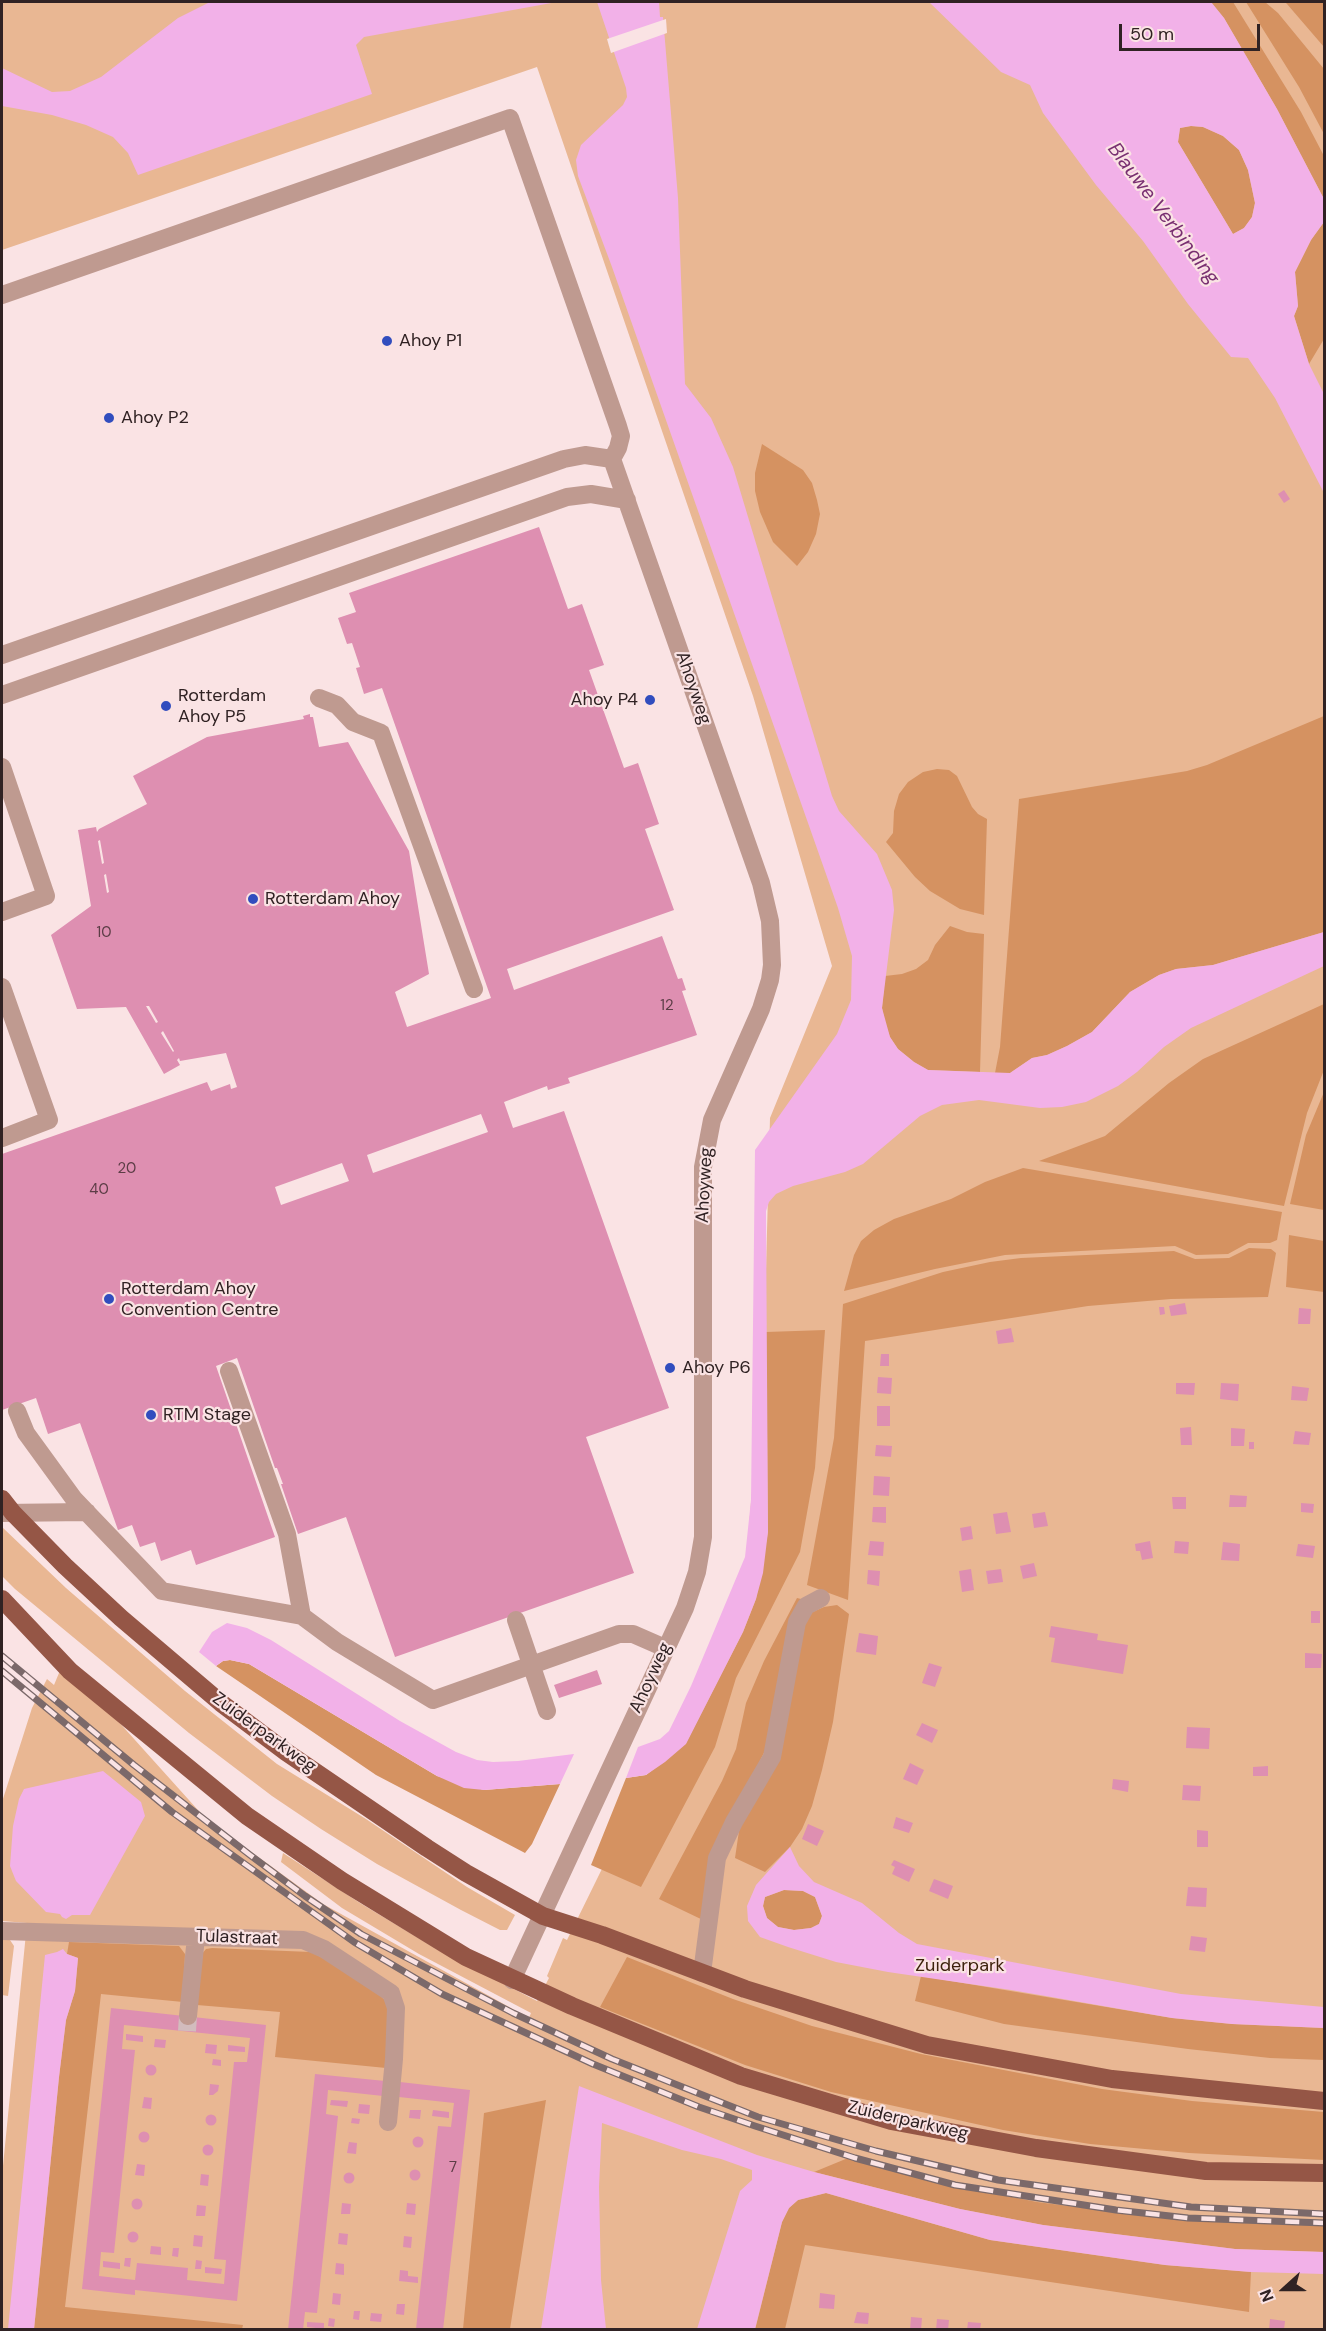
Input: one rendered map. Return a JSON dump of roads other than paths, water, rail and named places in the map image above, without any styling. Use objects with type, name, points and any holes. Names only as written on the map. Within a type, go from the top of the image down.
[{"type":"main road","name":"Zuiderparkweg","points":[[4,1508],[121,1618],[221,1703],[286,1752],[427,1848],[466,1873],[543,1916],[602,1935],[754,1992],[927,2045],[1112,2079],[1324,2101]]},
{"type":"main road","name":"Zuiderparkweg","points":[[2,1599],[70,1671],[248,1816],[342,1881],[472,1960],[512,1980],[741,2076],[891,2121],[1036,2148],[1206,2170],[1324,2173]]},
{"type":"street","points":[[2,295],[510,118],[621,436],[612,459],[585,455],[564,459],[2,655]]},
{"type":"street","name":"Ahoyweg","points":[[543,1916],[692,1590],[701,1552],[703,1537],[703,1167],[705,1151],[719,1104],[766,995],[770,980],[772,949],[769,915],[761,883],[612,459]]},
{"type":"street","points":[[2,695],[567,497],[591,494],[627,500]]},
{"type":"street","points":[[319,698],[337,705],[353,722],[381,733],[474,989]]},
{"type":"street","points":[[2,767],[46,896],[2,912]]},
{"type":"street","points":[[2,987],[50,1120],[2,1138]]},
{"type":"street","points":[[229,1371],[287,1534],[302,1616]]},
{"type":"street","points":[[17,1412],[26,1432],[74,1499],[162,1591],[302,1616],[337,1642],[433,1700],[619,1634],[633,1634],[665,1648]]},
{"type":"street","points":[[4,1508],[87,1512]]},
{"type":"street","points":[[702,1973],[717,1858],[734,1822],[772,1757],[797,1622],[806,1606],[822,1598]]},
{"type":"street","points":[[516,1620],[547,1711]]},
{"type":"street","points":[[512,1980],[543,1916]]},
{"type":"street","name":"Tulastraat","points":[[2,1931],[303,1940],[324,1949],[391,1993],[396,2008],[388,2122]]},
{"type":"street","points":[[188,2016],[196,1936]]},
{"type":"water","points":[[210,2],[557,2],[364,37],[356,45],[372,94],[138,175],[128,153],[113,137],[86,125],[52,115],[2,106],[2,68],[52,92],[70,91],[101,77],[178,18]]},
{"type":"water","points":[[597,2],[659,2],[660,17],[663,17],[678,198],[685,384],[711,418],[733,467],[832,796],[839,811],[877,854],[892,890],[894,910],[882,1008],[890,1037],[898,1049],[928,1070],[1010,1073],[1032,1058],[1047,1055],[1092,1032],[1130,992],[1159,975],[1176,969],[1213,965],[1324,932],[1324,966],[1191,1028],[1164,1047],[1118,1086],[1086,1102],[1062,1107],[1040,1108],[979,1100],[942,1105],[920,1116],[863,1164],[845,1172],[793,1186],[776,1194],[769,1202],[766,1211],[768,1532],[763,1573],[743,1632],[686,1744],[646,1775],[626,1778],[638,1747],[660,1739],[669,1731],[691,1686],[745,1557],[751,1500],[755,1150],[837,1034],[851,1000],[852,956],[838,908],[578,176],[576,160],[581,145],[623,105],[627,97]]},
{"type":"water","name":"Blauwe Verbinding","points":[[929,2],[1211,2],[1224,18],[1277,109],[1324,199],[1324,222],[1311,240],[1295,272],[1298,306],[1294,316],[1309,364],[1324,394],[1324,493],[1275,398],[1248,358],[1231,357],[1188,304],[1143,241],[1096,185],[1043,113],[1030,85],[1001,72]],"holes":[[[1203,127],[1223,136],[1239,150],[1248,170],[1255,203],[1252,217],[1244,228],[1233,234],[1178,142],[1180,128]]]},
{"type":"water","points":[[227,1623],[247,1628],[271,1640],[400,1721],[456,1752],[477,1760],[518,1761],[574,1754],[560,1784],[484,1790],[464,1788],[437,1776],[249,1664],[230,1660],[223,1661],[216,1666],[199,1652],[212,1632]]},
{"type":"water","points":[[103,1771],[141,1802],[145,1816],[90,1915],[72,1915],[66,1919],[60,1914],[46,1912],[16,1881],[10,1866],[13,1826],[19,1799],[24,1789]]},
{"type":"water","points":[[790,1847],[799,1866],[814,1882],[862,1903],[899,1933],[917,1944],[1181,1994],[1324,2007],[1324,2028],[1232,2024],[1172,2018],[836,1962],[760,1937],[748,1921],[747,1906],[756,1885]],"holes":[[[784,1890],[803,1891],[815,1897],[822,1916],[819,1924],[811,1928],[794,1930],[778,1927],[767,1918],[763,1906],[765,1897]]]},
{"type":"water","points":[[63,1949],[67,1954],[78,1958],[75,1991],[66,2020],[59,2077],[34,2329],[8,2329],[45,1955]]},
{"type":"water","points":[[579,2086],[757,2155],[960,2209],[1043,2225],[1235,2249],[1324,2252],[1324,2274],[1251,2272],[1165,2265],[990,2240],[826,2193],[798,2200],[789,2208],[782,2222],[755,2329],[697,2329],[740,2191],[752,2180],[752,2170],[721,2159],[682,2150],[602,2123],[599,2187],[601,2280],[606,2329],[541,2329]]},
{"type":"tunnel","points":[[187,2031],[188,2016]]},
{"type":"railway","points":[[2,1656],[134,1765],[250,1855],[361,1934],[513,2013],[612,2059],[758,2117],[876,2151],[998,2180],[1191,2207],[1324,2214]]},
{"type":"railway","points":[[2,1671],[172,1812],[354,1942],[442,1994],[593,2064],[699,2107],[755,2126],[855,2158],[955,2185],[1116,2210],[1188,2218],[1324,2223]]},
{"type":"place","name":"Ahoy P1","points":[[387,341]]},
{"type":"place","name":"Ahoy P2","points":[[109,418]]},
{"type":"place","name":"Ahoy P4","points":[[650,700]]},
{"type":"place","name":"Rotterdam Ahoy P5","points":[[166,706]]},
{"type":"place","name":"Rotterdam Ahoy","points":[[253,899]]},
{"type":"place","name":"Rotterdam Ahoy Convention Centre","points":[[109,1299]]},
{"type":"place","name":"Ahoy P6","points":[[670,1368]]},
{"type":"place","name":"RTM Stage","points":[[151,1415]]},
{"type":"park label","name":"Zuiderpark","points":[[960,1966]]}]
